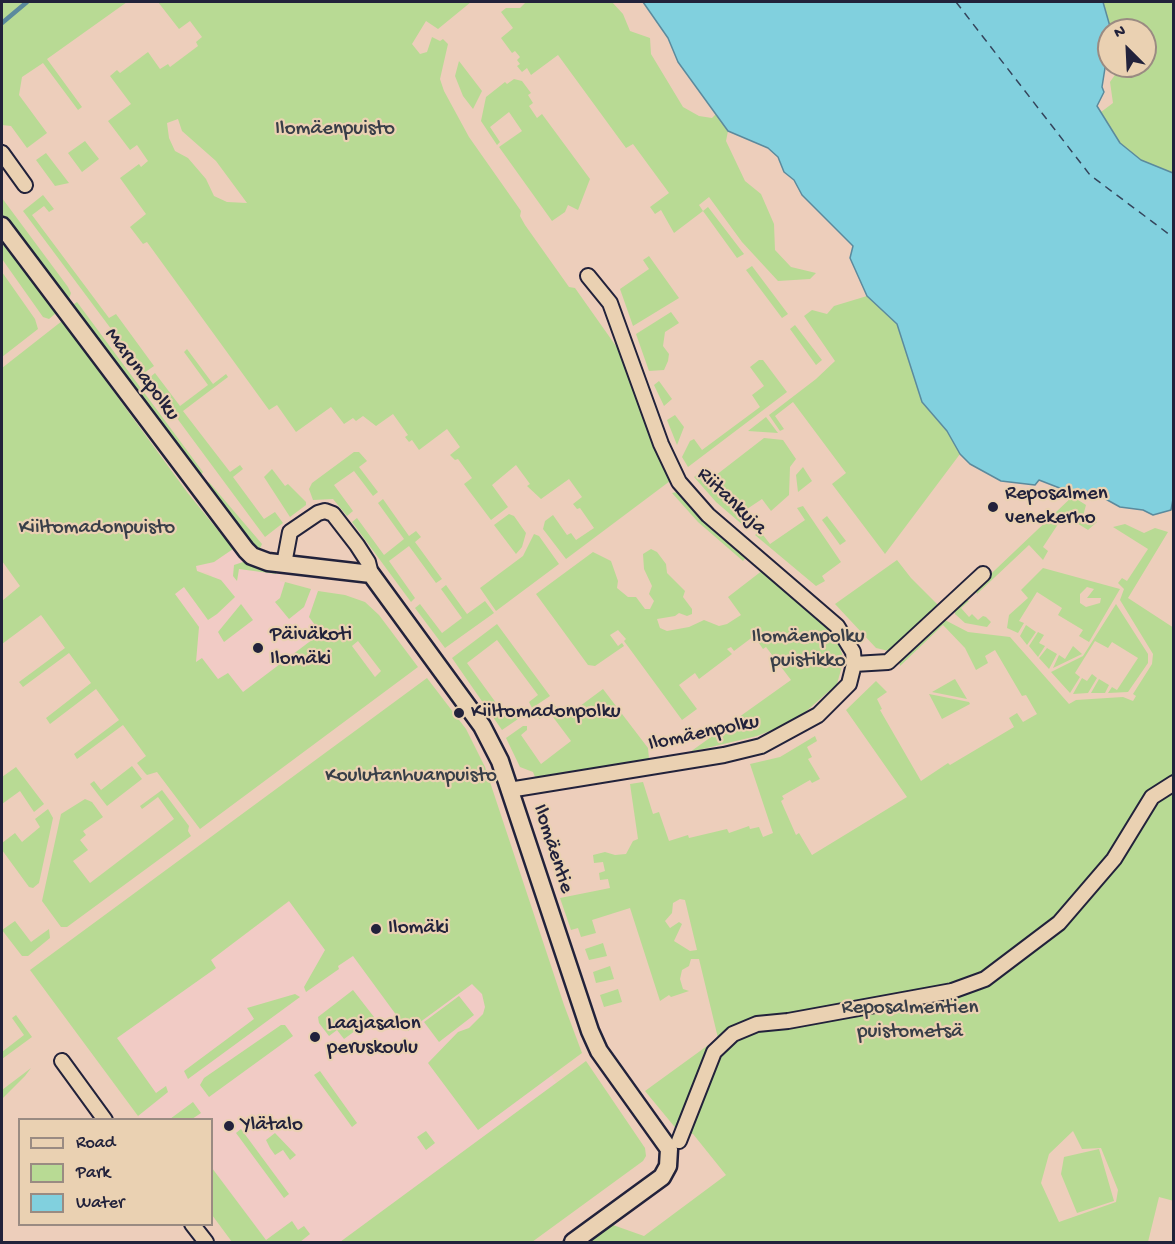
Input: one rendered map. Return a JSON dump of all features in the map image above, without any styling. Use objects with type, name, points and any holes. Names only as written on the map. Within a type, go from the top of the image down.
[{"type":"street","points":[[2,153],[25,185]]},
{"type":"street","name":"Marunapolku","points":[[2,226],[246,550],[259,560],[284,564]]},
{"type":"street","name":"Riitankuja","points":[[588,276],[610,303],[666,454],[680,482],[708,515],[837,626],[853,652],[854,664]]},
{"type":"street","name":"Ilomäentie","points":[[284,564],[290,532],[318,513],[325,511],[333,514],[368,562],[371,574],[482,726],[500,761],[590,1031],[599,1051],[674,1145]]},
{"type":"street","points":[[284,564],[371,574]]},
{"type":"street","points":[[854,664],[888,662],[983,574]]},
{"type":"street","name":"Ilomäenpolku","points":[[509,790],[724,755],[761,746],[818,715],[849,684],[854,664]]},
{"type":"street","points":[[573,1242],[662,1177],[714,1053],[733,1034],[756,1024],[788,1021],[952,991],[985,979],[1059,923],[1114,859],[1152,796],[1173,783]]},
{"type":"street","points":[[62,1061],[104,1118]]},
{"type":"street","points":[[194,1226],[206,1242]]},
{"type":"shaded area","points":[[233,549],[246,561],[276,568],[276,574],[280,574],[280,581],[318,591],[309,617],[356,643],[352,646],[375,677],[266,758],[181,662],[199,627],[175,594],[184,587],[208,620],[217,614],[235,597],[208,573],[196,571],[196,565],[214,562]]},
{"type":"shaded area","name":"Laajasalon peruskoulu","points":[[375,838],[587,1124],[426,1242],[232,1242],[213,1216],[213,1118],[140,1118],[89,1050]]},
{"type":"green space","points":[[2,2],[127,2],[47,59],[82,107],[78,110],[43,63],[22,77],[19,95],[47,133],[27,148],[11,126],[2,125]]},
{"type":"green space","name":"Ilomäenpuisto","points":[[158,2],[471,2],[438,29],[426,21],[412,44],[420,54],[427,52],[432,37],[440,41],[443,39],[448,44],[440,79],[444,91],[469,137],[521,211],[520,216],[525,225],[569,287],[575,288],[623,356],[670,481],[566,559],[543,529],[545,521],[553,515],[567,535],[571,533],[576,540],[594,528],[580,508],[577,509],[573,504],[582,497],[569,479],[541,499],[527,486],[530,484],[516,465],[492,485],[508,507],[491,520],[464,484],[472,478],[458,459],[455,460],[450,455],[460,447],[447,429],[419,450],[412,440],[409,442],[405,437],[408,435],[393,414],[376,426],[363,416],[356,421],[353,418],[344,424],[331,407],[296,432],[277,405],[269,410],[147,242],[143,244],[130,227],[146,214],[120,178],[139,164],[141,167],[148,161],[137,145],[130,150],[108,121],[131,104],[110,76],[117,70],[120,73],[148,52],[160,69],[168,64],[170,67],[198,46],[196,42],[202,37],[190,21],[179,29]],"holes":[[[178,119],[182,131],[216,161],[247,203],[227,202],[214,196],[206,179],[188,158],[175,151],[169,138],[167,123]]]},
{"type":"green space","points":[[526,2],[612,2],[623,14],[630,31],[650,38],[651,54],[683,107],[699,116],[712,118],[716,114],[728,131],[726,141],[745,181],[761,194],[774,224],[775,250],[791,267],[816,273],[810,279],[778,281],[742,242],[709,197],[699,205],[703,211],[674,233],[661,210],[655,214],[650,207],[669,193],[633,144],[626,148],[558,55],[531,75],[527,68],[522,72],[517,66],[520,64],[517,60],[520,57],[515,51],[512,53],[501,38],[513,28],[501,12],[506,8],[520,8]]},
{"type":"green space","points":[[1103,2],[1173,2],[1173,173],[1140,160],[1120,143],[1101,112],[1113,103],[1110,82],[1113,78],[1157,78],[1157,18],[1108,18]]},
{"type":"green space","points":[[459,61],[482,91],[473,109],[463,96],[455,76]]},
{"type":"green space","points":[[514,79],[522,81],[531,93],[528,95],[533,103],[529,106],[537,118],[542,114],[590,179],[578,210],[568,205],[565,212],[552,221],[499,147],[522,131],[509,112],[490,127],[500,142],[497,145],[481,121],[486,97],[505,82],[507,84]]},
{"type":"green space","points":[[85,141],[99,159],[82,172],[68,153]]},
{"type":"green space","points":[[46,153],[69,183],[55,186],[36,160]]},
{"type":"green space","points":[[43,195],[54,209],[49,212],[44,206],[32,215],[109,318],[116,314],[154,366],[144,373],[23,211]]},
{"type":"green space","points":[[2,198],[68,287],[71,293],[69,299],[66,300],[2,214]]},
{"type":"green space","points":[[708,207],[744,254],[737,258],[703,211]]},
{"type":"green space","points":[[2,240],[56,313],[49,319],[43,317],[2,259]]},
{"type":"green space","points":[[649,256],[679,298],[633,326],[620,289],[649,269],[643,260]]},
{"type":"green space","points":[[752,266],[788,314],[782,318],[746,270]]},
{"type":"green space","points":[[2,272],[35,319],[38,329],[2,357]]},
{"type":"green space","points":[[867,296],[897,324],[922,402],[947,431],[960,454],[885,554],[832,484],[846,473],[793,402],[775,416],[784,429],[780,431],[769,415],[816,379],[835,361],[804,316],[812,310],[827,314],[834,306]]},
{"type":"green space","points":[[77,302],[203,472],[200,476],[71,306]]},
{"type":"green space","points":[[671,312],[679,323],[665,332],[663,346],[669,354],[668,361],[664,370],[649,371],[636,334]]},
{"type":"green space","name":"Kiiltomadonpuisto","points":[[62,321],[187,492],[233,549],[214,562],[196,566],[197,571],[221,580],[235,597],[217,614],[208,620],[184,587],[175,594],[199,627],[196,662],[202,658],[218,679],[228,673],[243,692],[321,633],[309,617],[318,591],[345,595],[365,602],[379,615],[418,667],[200,829],[157,772],[147,775],[137,763],[146,756],[123,725],[77,759],[74,754],[119,720],[96,689],[50,724],[46,718],[91,683],[69,653],[23,687],[19,682],[65,648],[41,615],[2,644],[2,601],[20,586],[2,561],[2,368]],"holes":[[[358,641],[381,671],[375,677],[352,646]]]},
{"type":"green space","points":[[795,325],[822,360],[816,365],[790,329]]},
{"type":"green space","points":[[187,349],[213,384],[226,374],[228,377],[183,411],[230,472],[240,465],[243,469],[233,477],[264,519],[275,512],[283,523],[265,537],[148,379],[155,373],[180,406],[208,385],[184,352]]},
{"type":"green space","points":[[759,360],[763,360],[787,392],[688,467],[682,457],[690,441],[694,439],[702,450],[760,407],[752,395],[764,386],[750,367]]},
{"type":"green space","points":[[659,381],[672,399],[664,406],[654,385]]},
{"type":"green space","points":[[675,415],[684,427],[677,445],[667,420]]},
{"type":"green space","points":[[766,417],[778,433],[748,431]]},
{"type":"green space","points":[[764,438],[783,440],[796,459],[790,467],[789,495],[771,511],[762,499],[744,511],[754,522],[744,526],[716,502],[694,477],[703,470],[711,479]]},
{"type":"green space","points":[[354,452],[359,452],[367,461],[359,467],[378,492],[373,496],[354,471],[334,485],[353,511],[347,516],[333,499],[313,500],[309,489],[312,483]]},
{"type":"green space","points":[[803,467],[812,481],[798,492],[796,475]]},
{"type":"green space","points":[[272,469],[285,486],[288,484],[306,502],[306,505],[290,517],[264,477]]},
{"type":"green space","points":[[209,482],[262,544],[259,551],[205,485]]},
{"type":"green space","points":[[677,492],[701,517],[747,556],[743,561],[698,522],[672,493]]},
{"type":"green space","points":[[1075,494],[1075,498],[1086,505],[1083,516],[1097,522],[1088,530],[1064,515],[1043,547],[1048,551],[1043,560],[1029,545],[977,594],[975,589]]},
{"type":"green space","points":[[383,499],[409,536],[416,531],[421,537],[415,542],[442,579],[436,583],[409,546],[389,561],[415,598],[411,602],[352,522],[357,518],[384,555],[404,539],[378,503]]},
{"type":"green space","points":[[803,506],[841,562],[822,576],[825,581],[816,586],[755,535],[760,531],[770,544],[805,520],[797,508]]},
{"type":"green space","points":[[509,514],[514,516],[526,533],[522,547],[516,554],[494,525]]},
{"type":"green space","points":[[827,516],[846,541],[840,545],[822,520]]},
{"type":"green space","name":"Reposalmentien puistometsä","points":[[1125,524],[1144,533],[1155,528],[1168,532],[1128,598],[1174,628],[1174,1201],[1159,1197],[1148,1242],[590,1242],[613,1225],[644,1236],[726,1175],[693,1134],[678,1131],[645,1091],[718,1038],[699,959],[691,959],[689,966],[682,970],[680,979],[683,989],[689,991],[671,997],[669,995],[660,1001],[630,908],[592,920],[596,933],[581,937],[578,928],[571,930],[560,898],[610,888],[608,879],[600,880],[599,873],[605,871],[603,862],[594,863],[593,855],[605,852],[615,855],[626,854],[633,841],[638,839],[630,784],[643,782],[653,814],[659,812],[669,841],[688,835],[689,838],[727,829],[729,833],[749,826],[750,829],[759,827],[763,837],[773,833],[750,764],[780,757],[815,736],[817,741],[807,747],[812,757],[808,759],[820,779],[812,783],[810,780],[782,796],[784,799],[781,801],[796,835],[799,833],[812,855],[907,797],[846,710],[876,681],[887,692],[877,699],[882,709],[880,710],[921,781],[948,763],[950,765],[1014,727],[1009,718],[1017,713],[1023,722],[1037,714],[1026,695],[1022,696],[995,650],[985,656],[988,663],[976,670],[965,648],[943,625],[900,666],[899,660],[943,619],[968,632],[1010,637],[1069,704],[1076,700],[1123,697],[1133,701],[1136,696],[1133,694],[1152,664],[1153,654],[1120,600],[1124,589],[1118,583],[1122,578],[1127,581],[1148,549],[1113,527]],"holes":[[[680,899],[685,900],[697,950],[690,951],[674,941],[682,924],[679,922],[670,928],[665,921],[672,913],[673,903]],[[1073,1131],[1082,1149],[1101,1148],[1118,1190],[1116,1202],[1059,1222],[1041,1183],[1049,1154]]]},
{"type":"green space","points":[[534,534],[539,536],[559,564],[496,611],[480,588],[523,556]]},
{"type":"green space","name":"Ilomäenpolku puistikko","points":[[651,549],[657,552],[666,564],[667,573],[685,591],[683,597],[692,609],[692,614],[687,616],[679,613],[675,616],[657,619],[660,628],[667,631],[689,627],[704,620],[719,626],[727,624],[741,615],[728,597],[763,570],[835,635],[844,659],[837,684],[802,715],[780,727],[757,736],[690,752],[791,680],[766,647],[763,649],[754,636],[734,651],[731,647],[727,649],[732,654],[699,679],[695,673],[679,685],[697,709],[682,720],[618,630],[610,635],[618,646],[622,643],[624,646],[595,666],[588,665],[536,594],[593,552],[611,561],[618,581],[617,588],[628,597],[636,597],[645,609],[650,609],[654,601],[649,594],[652,586],[644,569],[643,554]]},
{"type":"green space","points":[[897,560],[911,578],[941,608],[893,652],[876,648],[835,604]]},
{"type":"green space","points":[[246,561],[276,568],[276,574],[239,569],[237,581],[233,576],[234,565]]},
{"type":"green space","points":[[1043,568],[1120,589],[1089,642],[1079,636],[1083,630],[1058,615],[1062,608],[1037,592],[1019,621],[1024,623],[1018,633],[1007,628],[1009,615],[1028,598],[1021,590]],"holes":[[[1087,587],[1094,589],[1087,598],[1101,598],[1100,603],[1086,607],[1080,603],[1080,594]]]},
{"type":"green space","points":[[285,582],[311,589],[304,607],[289,619],[275,602],[280,598]]},
{"type":"green space","points":[[446,585],[467,614],[485,601],[494,613],[445,648],[415,608],[420,604],[442,633],[462,618],[441,589]]},
{"type":"green space","points":[[964,599],[969,601],[961,608],[969,617],[972,614],[978,620],[983,616],[986,617],[991,622],[987,627],[965,623],[955,614],[955,608]]},
{"type":"green space","points":[[241,604],[253,620],[224,642],[218,632]]},
{"type":"green space","points":[[1116,604],[1148,654],[1148,663],[1128,692],[1108,693],[1112,687],[1117,690],[1138,658],[1112,642],[1108,648],[1095,641],[1075,673],[1080,677],[1070,693],[1051,672],[1083,656]]},
{"type":"green space","points":[[497,624],[550,696],[532,708],[529,702],[538,695],[497,640],[467,663],[507,718],[515,713],[519,715],[518,719],[502,730],[452,658]]},
{"type":"green space","points":[[1026,625],[1036,632],[1027,645],[1020,636]]},
{"type":"green space","points":[[1038,632],[1044,635],[1039,643],[1045,646],[1038,657],[1029,646]]},
{"type":"green space","points":[[1073,646],[1082,654],[1053,668],[1059,655],[1065,659]]},
{"type":"green space","points":[[1047,648],[1057,654],[1049,669],[1039,658]]},
{"type":"green space","points":[[1092,674],[1097,678],[1088,693],[1073,694],[1082,678],[1087,681]]},
{"type":"green space","name":"Koulutanhuanpuisto","points":[[427,678],[466,729],[485,767],[582,1053],[478,1130],[428,1063],[458,1032],[469,1028],[483,1014],[485,1007],[482,994],[472,984],[408,1031],[353,956],[338,966],[339,969],[306,992],[304,987],[325,950],[289,901],[211,960],[216,968],[117,1038],[156,1093],[166,1086],[168,1092],[138,1116],[30,970]]},
{"type":"green space","points":[[955,679],[967,699],[932,692],[953,680]]},
{"type":"green space","points":[[1099,679],[1109,685],[1105,693],[1091,693]]},
{"type":"green space","points":[[603,689],[648,748],[649,759],[535,777],[533,772],[520,767],[506,738],[523,726],[527,726],[527,730],[521,735],[541,764],[571,741],[550,713],[539,719],[538,714],[553,703],[564,718]]},
{"type":"green space","points":[[929,694],[969,702],[970,704],[942,719]]},
{"type":"green space","points":[[132,766],[142,779],[107,806],[90,784],[94,781],[101,790]]},
{"type":"green space","points":[[16,767],[44,804],[34,812],[20,791],[2,804],[2,777]]},
{"type":"green space","points":[[162,790],[189,826],[188,831],[191,836],[67,927],[61,927],[42,901],[61,814],[85,799],[92,802],[103,817],[83,831],[86,835],[80,840],[88,850],[73,861],[90,883],[174,819],[158,797],[142,809],[140,806]]},
{"type":"green space","points":[[48,809],[53,818],[39,883],[33,888],[29,887],[2,850],[2,843],[15,833],[22,842],[40,827],[35,819]]},
{"type":"green space","points":[[15,921],[31,942],[49,929],[50,938],[28,956],[22,956],[2,930]]},
{"type":"green space","points":[[603,943],[607,956],[589,960],[585,949]]},
{"type":"green space","points":[[610,966],[614,979],[596,983],[593,972]]},
{"type":"green space","points":[[618,989],[622,1002],[604,1007],[600,995]]},
{"type":"green space","points":[[353,990],[374,1017],[344,1039],[337,1030],[329,1036],[319,1023],[318,1017]]},
{"type":"green space","points":[[295,994],[300,997],[188,1079],[184,1071],[254,1019],[247,1008]]},
{"type":"green space","points":[[459,996],[474,1015],[439,1042],[424,1022]]},
{"type":"green space","points":[[16,1015],[32,1037],[2,1059],[2,1052],[24,1035],[12,1018]]},
{"type":"green space","points":[[281,1025],[285,1025],[293,1036],[209,1097],[200,1085],[204,1078]]},
{"type":"green space","points":[[586,1061],[645,1148],[646,1156],[643,1161],[532,1242],[340,1242]]},
{"type":"green space","points":[[31,1068],[25,1076],[2,1099],[2,1090]]},
{"type":"green space","points":[[320,1071],[357,1123],[352,1127],[314,1075]]},
{"type":"green space","points":[[193,1102],[201,1113],[194,1118],[171,1118]]},
{"type":"green space","points":[[241,1129],[289,1194],[284,1198],[236,1133]]},
{"type":"green space","points":[[426,1131],[435,1143],[426,1150],[417,1137]]},
{"type":"green space","points":[[275,1133],[296,1155],[290,1160],[283,1150],[275,1155],[270,1148],[266,1140]]},
{"type":"green space","points":[[1099,1149],[1114,1201],[1077,1213],[1061,1174],[1064,1157]]},
{"type":"green space","points":[[213,1169],[266,1240],[292,1221],[298,1230],[304,1226],[310,1234],[300,1242],[232,1242],[213,1216]]},
{"type":"water","points":[[643,2],[1103,2],[1108,18],[1097,18],[1097,78],[1103,78],[1104,92],[1097,106],[1120,143],[1141,160],[1173,173],[1174,494],[1171,510],[1153,515],[1143,510],[1120,507],[1091,491],[1075,494],[1039,480],[1035,485],[1001,481],[970,464],[960,454],[947,431],[922,402],[897,324],[867,296],[850,258],[853,246],[802,195],[794,180],[784,172],[778,157],[768,148],[728,131],[678,62],[668,38]]},
{"type":"waterway","points":[[2,23],[27,2]]},
{"type":"ferry route","points":[[956,2],[1090,175],[1174,238]]},
{"type":"place","name":"Reposalmen venekerho","points":[[993,507]]},
{"type":"place","name":"Päiväkoti Ilomäki","points":[[258,648]]},
{"type":"place","name":"Kiiltomadonpolku","points":[[459,713]]},
{"type":"place","name":"Ilomäki","points":[[376,929]]},
{"type":"place","name":"Laajasalon peruskoulu","points":[[315,1037]]},
{"type":"place","name":"Ylätalo","points":[[229,1126]]}]
